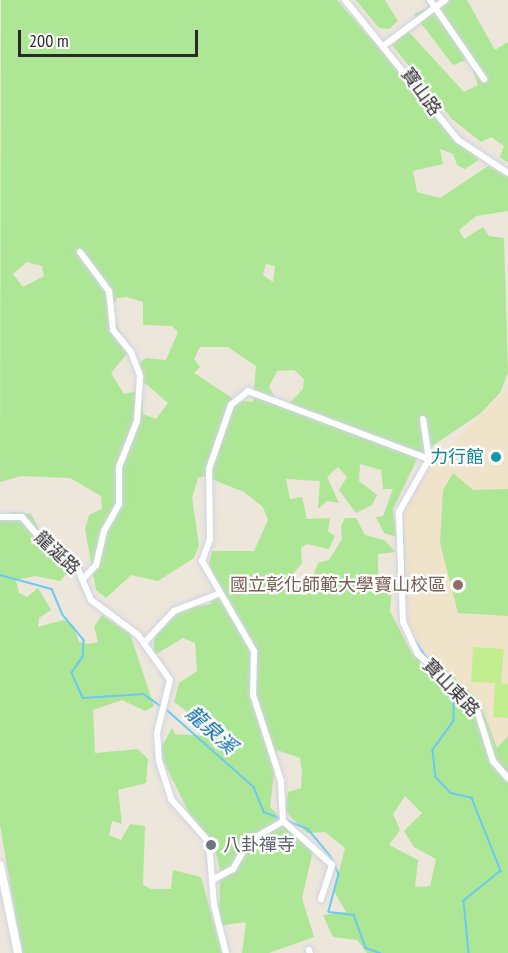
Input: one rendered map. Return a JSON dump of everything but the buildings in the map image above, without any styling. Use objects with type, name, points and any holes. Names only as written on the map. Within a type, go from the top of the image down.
[{"type":"main road","points":[[0,865],[18,953]]},
{"type":"street","name":"寶山路","points":[[345,0],[386,44],[458,140],[508,173]]},
{"type":"street","points":[[430,0],[484,80]]},
{"type":"street","points":[[386,44],[445,0]]},
{"type":"street","points":[[80,252],[109,291],[113,330],[131,352],[140,376],[137,421],[119,467],[119,504],[104,531],[96,565],[84,578]]},
{"type":"street","points":[[321,899],[332,865],[283,821],[281,781],[253,695],[254,651],[218,594],[202,561],[210,539],[206,483],[239,396],[248,391],[429,459],[423,419]]},
{"type":"street","name":"寶山東路","points":[[429,459],[399,512],[403,622],[418,654],[477,710],[493,761],[508,778]]},
{"type":"street","name":"龍涎路","points":[[0,517],[22,517],[84,578],[102,613],[144,643],[170,680],[157,733],[159,761],[171,799],[208,842],[212,880],[226,953]]},
{"type":"street","points":[[144,643],[174,611],[218,594]]},
{"type":"street","points":[[212,880],[233,868],[249,841],[283,821]]},
{"type":"shaded area","name":"國立彰化師範大學寶山校區","points":[[508,388],[508,736],[497,749],[479,700],[421,648],[409,624],[403,513],[435,460]]},
{"type":"green space","points":[[1,0],[337,0],[479,160],[465,169],[457,165],[453,154],[440,149],[443,164],[413,171],[417,192],[440,198],[488,166],[508,176],[508,211],[476,216],[459,230],[464,239],[483,227],[489,236],[504,238],[508,373],[500,393],[481,413],[419,455],[393,509],[396,537],[384,533],[376,517],[383,516],[393,489],[383,489],[381,470],[360,464],[359,481],[377,495],[372,505],[356,513],[339,490],[347,477],[338,467],[327,477],[339,503],[327,501],[318,509],[320,481],[286,479],[290,499],[302,497],[307,519],[330,518],[328,531],[335,536],[329,549],[307,544],[301,548],[302,563],[287,581],[307,593],[318,563],[329,560],[342,539],[341,526],[345,518],[356,518],[365,535],[384,540],[396,552],[378,554],[378,576],[393,576],[390,611],[412,654],[428,665],[436,661],[479,700],[497,748],[508,736],[508,953],[367,953],[357,940],[333,937],[323,915],[346,912],[334,891],[345,848],[325,832],[307,833],[285,811],[288,792],[301,788],[302,773],[300,758],[277,750],[270,807],[313,851],[302,898],[314,937],[269,953],[242,953],[246,922],[219,926],[220,870],[213,842],[190,815],[159,752],[172,728],[175,734],[207,736],[216,719],[189,713],[174,702],[179,683],[197,671],[195,643],[183,638],[153,656],[154,642],[160,623],[184,608],[211,604],[217,584],[209,564],[212,551],[254,551],[268,520],[263,507],[244,492],[204,476],[198,478],[192,498],[199,545],[194,558],[158,581],[131,575],[106,598],[96,590],[85,529],[89,515],[102,509],[101,496],[70,478],[21,476],[0,482]],"holes":[[[27,262],[42,266],[44,276],[23,287],[13,274]],[[266,264],[275,266],[273,282],[263,275]],[[127,297],[143,302],[143,325],[172,326],[178,332],[166,360],[146,358],[139,363],[139,378],[168,403],[156,419],[143,414],[142,390],[124,394],[111,373],[129,351],[110,311],[117,298]],[[200,347],[228,347],[256,366],[253,402],[235,400],[194,373],[200,367],[194,359]],[[294,370],[304,379],[303,389],[288,405],[278,403],[269,387],[277,371]],[[405,796],[422,813],[404,831],[414,847],[436,859],[430,886],[415,887],[418,860],[389,845],[400,830],[393,814]]]},
{"type":"green space","points":[[356,0],[385,0],[398,21],[389,29],[379,28]]},
{"type":"green space","points":[[425,0],[467,0],[495,50],[508,42],[508,163],[500,157],[504,146],[491,137],[481,142],[452,119],[392,45],[407,30],[464,92],[478,85],[469,59],[453,65],[414,14],[429,7]]},
{"type":"green space","points":[[453,473],[473,490],[508,489],[508,616],[458,613],[440,543],[443,490]]},
{"type":"green space","points":[[13,512],[31,514],[44,539],[73,566],[60,581],[35,576],[16,580],[19,593],[27,597],[38,588],[51,610],[39,618],[38,627],[64,620],[73,625],[79,642],[89,644],[98,642],[94,627],[102,615],[130,634],[154,706],[145,711],[122,700],[93,710],[95,753],[138,749],[148,759],[146,783],[118,790],[122,824],[112,821],[109,835],[121,840],[130,824],[145,826],[143,885],[151,889],[171,889],[173,870],[201,877],[222,953],[22,953],[0,825],[0,517]]},
{"type":"green space","points":[[473,647],[504,649],[501,683],[508,684],[508,718],[493,717],[495,683],[471,682]]},
{"type":"waterway","points":[[403,531],[405,589]]},
{"type":"waterway","name":"龍泉溪","points":[[0,575],[52,589],[63,615],[84,640],[83,657],[72,673],[83,698],[144,694],[162,707]]},
{"type":"waterway","points":[[414,639],[430,662]]},
{"type":"waterway","points":[[433,673],[454,703],[454,721],[433,750],[436,777],[451,793],[472,798],[501,871],[464,901],[469,953]]},
{"type":"waterway","name":"龍泉溪","points":[[166,709],[254,787],[264,812],[281,819]]},
{"type":"waterway","name":"龍泉溪","points":[[288,821],[308,829],[330,855],[339,874],[329,912],[354,915],[366,948],[380,953]]},
{"type":"place","name":"力行館","points":[[496,457]]},
{"type":"place","name":"國立彰化師範大學寶山校區","points":[[458,585]]},
{"type":"place","name":"八卦禪寺","points":[[211,845]]}]
